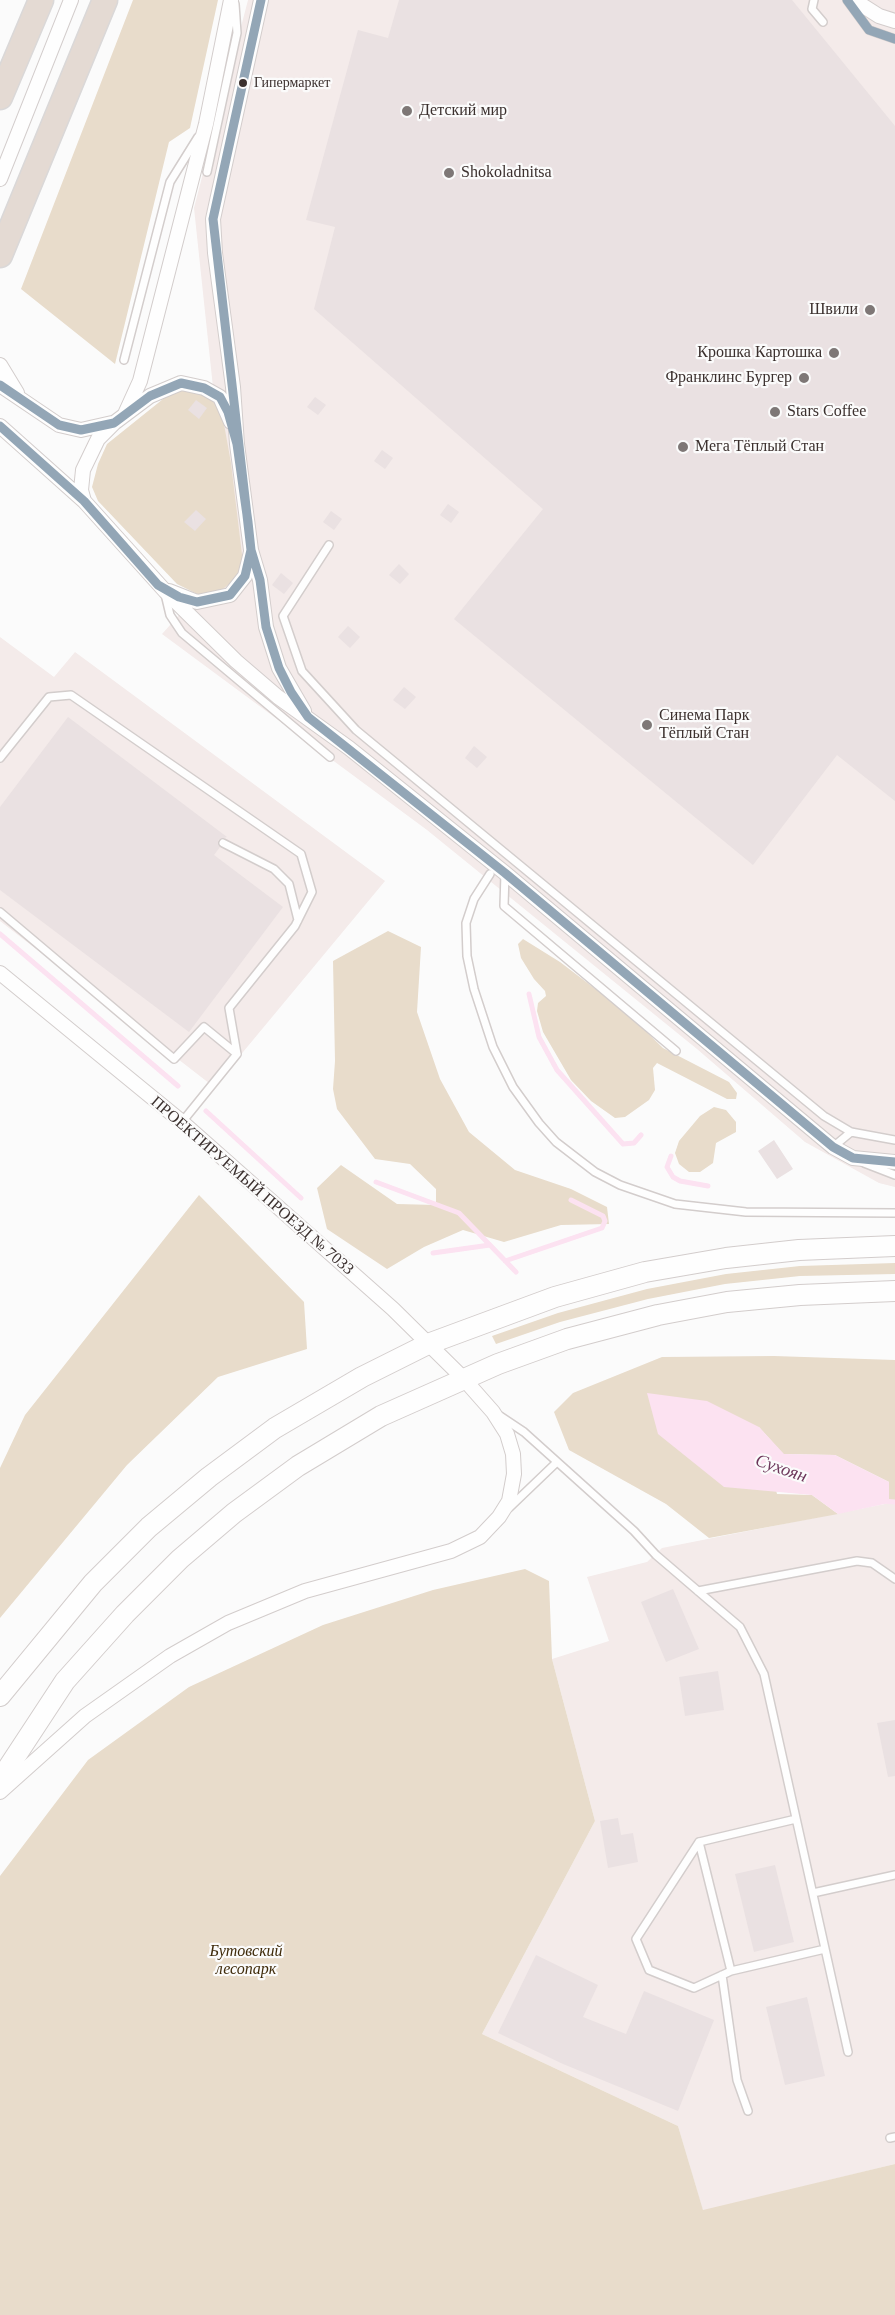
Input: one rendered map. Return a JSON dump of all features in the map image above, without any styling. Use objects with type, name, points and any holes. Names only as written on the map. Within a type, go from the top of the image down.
[{"type":"highway","points":[[0,97],[41,0]]},
{"type":"highway","points":[[0,255],[105,0]]},
{"type":"main road","points":[[0,1696],[93,1583],[150,1527],[209,1477],[275,1428],[362,1377],[428,1344],[555,1297],[645,1272],[726,1258],[799,1250],[895,1246]]},
{"type":"main road","points":[[0,1780],[65,1681],[125,1614],[180,1559],[234,1513],[298,1466],[381,1416],[463,1378],[567,1339],[658,1315],[727,1302],[790,1296],[895,1291]]},
{"type":"street","points":[[0,179],[71,0]]},
{"type":"street","points":[[84,501],[81,490],[89,453],[119,418],[140,381],[190,175],[206,124],[233,0]]},
{"type":"street","points":[[261,0],[213,219],[215,253],[251,550],[260,580],[266,627],[279,668],[308,717]]},
{"type":"street","points":[[854,0],[879,16],[895,21]]},
{"type":"street","points":[[0,365],[22,403]]},
{"type":"street","points":[[0,385],[22,403],[59,426],[81,430],[119,418],[166,388],[181,383],[204,388],[220,397],[228,412],[237,444]]},
{"type":"street","points":[[0,426],[84,501],[161,588],[236,661],[278,697],[308,717],[505,873],[833,1147],[853,1158],[895,1162]]},
{"type":"street","points":[[161,588],[179,597],[197,602],[230,595],[245,576],[251,550]]},
{"type":"street","name":"ПРОЕКТИРУЕМЫЙ ПРОЕЗД № 7033","points":[[0,973],[182,1122],[393,1309],[463,1378],[493,1412],[507,1434],[513,1454],[514,1474],[509,1501],[499,1517]]},
{"type":"street","points":[[0,1792],[85,1716],[189,1645],[228,1623],[305,1591],[451,1551],[480,1537],[499,1517]]},
{"type":"lane","points":[[207,172],[237,33],[233,0]]},
{"type":"lane","points":[[814,0],[812,9],[823,22]]},
{"type":"lane","points":[[847,0],[869,30],[895,39]]},
{"type":"lane","points":[[124,360],[170,182],[206,124]]},
{"type":"lane","points":[[329,545],[283,616],[302,671],[356,730],[824,1116],[851,1132],[895,1140]]},
{"type":"lane","points":[[161,588],[170,615],[182,633],[330,757]]},
{"type":"lane","points":[[0,758],[49,697],[71,694],[301,854],[312,892],[298,920],[229,1008],[237,1054],[182,1122]]},
{"type":"lane","points":[[223,843],[274,869],[289,884],[298,920]]},
{"type":"lane","points":[[505,873],[504,906],[676,1051]]},
{"type":"lane","points":[[490,874],[477,893],[466,922],[466,956],[474,989],[493,1047],[509,1079],[533,1116],[556,1142],[595,1172],[620,1185],[675,1204],[746,1212],[895,1214]]},
{"type":"lane","points":[[0,912],[174,1059],[204,1027],[237,1054]]},
{"type":"lane","points":[[833,1147],[851,1132]]},
{"type":"lane","points":[[853,1158],[895,1175]]},
{"type":"lane","points":[[493,1412],[525,1432],[740,1627],[764,1674],[848,2052]]},
{"type":"lane","points":[[499,1517],[557,1462]]},
{"type":"lane","points":[[698,1591],[857,1561],[872,1563],[895,1579]]},
{"type":"lane","points":[[796,1819],[699,1842],[636,1939],[649,1970],[694,1988],[730,1971],[825,1949]]},
{"type":"lane","points":[[699,1842],[730,1971]]},
{"type":"lane","points":[[813,1893],[895,1875]]},
{"type":"lane","points":[[722,1976],[737,2080],[748,2111]]},
{"type":"shaded area","points":[[248,0],[895,0],[895,1187],[879,1183],[805,1142],[697,1049],[427,830],[162,634],[231,557],[194,208]]},
{"type":"shaded area","points":[[0,637],[54,677],[75,652],[385,881],[214,1087],[0,921]]},
{"type":"shaded area","points":[[895,1502],[895,2164],[703,2211],[678,2126],[482,2034],[595,1821],[552,1659],[609,1641],[587,1577],[647,1562],[662,1548]]},
{"type":"green space","points":[[133,0],[218,0],[190,128],[169,142],[115,364],[21,289]]},
{"type":"green space","points":[[192,390],[209,396],[222,413],[231,463],[243,563],[236,578],[217,594],[199,595],[177,584],[98,501],[92,487],[98,464],[107,444],[173,391]]},
{"type":"green space","points":[[388,931],[421,947],[417,1012],[440,1079],[469,1132],[515,1170],[571,1189],[607,1207],[609,1224],[561,1225],[504,1242],[463,1230],[424,1247],[387,1269],[327,1229],[317,1188],[341,1165],[397,1204],[436,1205],[436,1189],[410,1164],[375,1159],[337,1109],[333,1089],[335,1061],[333,961]]},
{"type":"green space","points":[[523,939],[560,962],[627,1013],[663,1048],[729,1082],[737,1093],[736,1099],[727,1099],[657,1063],[653,1068],[655,1090],[649,1100],[625,1117],[615,1118],[591,1101],[571,1080],[543,1032],[537,1011],[538,1003],[546,996],[545,991],[534,979],[521,958],[518,944]]},
{"type":"green space","points":[[714,1107],[726,1110],[736,1122],[736,1132],[716,1143],[713,1163],[700,1172],[689,1172],[679,1164],[675,1153],[679,1141],[700,1116]]},
{"type":"green space","points":[[199,1195],[304,1302],[307,1349],[218,1377],[127,1465],[0,1618],[0,1468],[25,1415]]},
{"type":"green space","points":[[895,1263],[895,1274],[800,1276],[725,1284],[648,1299],[560,1322],[496,1344],[492,1336],[558,1313],[647,1289],[726,1274],[800,1266]]},
{"type":"green space","points":[[774,1356],[895,1360],[895,1502],[889,1503],[889,1482],[835,1455],[783,1454],[759,1427],[777,1494],[812,1495],[838,1514],[709,1538],[666,1504],[569,1450],[554,1412],[573,1393],[662,1357]]},
{"type":"green space","name":"Бутовский лесопарк","points":[[525,1569],[549,1581],[552,1659],[595,1821],[482,2034],[678,2126],[703,2210],[895,2164],[895,2315],[0,2315],[0,1876],[88,1760],[189,1687],[323,1625],[433,1590]]},
{"type":"water","points":[[647,1393],[707,1401],[759,1427],[784,1454],[835,1455],[889,1482],[889,1503],[838,1514],[812,1495],[724,1487],[658,1434]]},
{"type":"building","name":"Мега Тёплый Cтан","points":[[399,0],[792,0],[895,126],[895,801],[837,755],[753,865],[454,619],[543,509],[314,309],[335,227],[306,220],[358,30],[388,38]]},
{"type":"building","points":[[315,397],[326,405],[318,415],[307,407]]},
{"type":"building","points":[[196,400],[207,408],[199,419],[188,410]]},
{"type":"building","points":[[382,450],[393,458],[385,469],[374,461]]},
{"type":"building","points":[[448,504],[459,512],[451,523],[440,515]]},
{"type":"building","points":[[196,510],[206,519],[195,531],[184,522]]},
{"type":"building","points":[[331,511],[342,519],[334,530],[323,522]]},
{"type":"building","points":[[399,564],[409,574],[400,584],[389,575]]},
{"type":"building","points":[[281,573],[293,583],[284,594],[272,585]]},
{"type":"building","points":[[348,626],[360,637],[350,648],[338,637]]},
{"type":"building","points":[[404,687],[416,697],[405,709],[393,700]]},
{"type":"building","points":[[68,717],[227,837],[218,840],[220,847],[214,855],[283,907],[189,1032],[0,890],[0,807]]},
{"type":"building","points":[[474,746],[487,757],[477,768],[465,758]]},
{"type":"building","points":[[774,1140],[793,1169],[777,1179],[758,1151]]},
{"type":"building","points":[[673,1589],[699,1649],[666,1662],[641,1602]]},
{"type":"building","points":[[718,1671],[724,1710],[685,1716],[679,1677]]},
{"type":"building","points":[[895,1720],[895,1776],[888,1777],[877,1723]]},
{"type":"building","points":[[618,1818],[621,1835],[633,1833],[638,1862],[608,1868],[600,1821]]},
{"type":"building","points":[[775,1865],[794,1942],[754,1952],[735,1874]]},
{"type":"building","points":[[536,1955],[598,1985],[583,2017],[626,2034],[644,1991],[714,2020],[678,2111],[563,2064],[498,2033]]},
{"type":"building","points":[[807,1997],[825,2076],[785,2085],[766,2007]]},
{"type":"waterway","points":[[0,934],[178,1086]]},
{"type":"waterway","points":[[529,994],[539,1037],[557,1070],[623,1144],[634,1143],[641,1135]]},
{"type":"waterway","points":[[206,1111],[301,1198]]},
{"type":"waterway","points":[[671,1156],[667,1167],[673,1177],[680,1181],[708,1186]]},
{"type":"waterway","points":[[376,1182],[459,1213],[516,1272]]},
{"type":"waterway","points":[[505,1261],[602,1228],[605,1221],[603,1216],[571,1200]]},
{"type":"waterway","points":[[433,1253],[490,1245]]},
{"type":"waterway","name":"Сухоян","points":[[883,1501],[895,1502]]},
{"type":"transit line","points":[[261,0],[213,219],[251,550],[260,580],[266,627],[279,668],[291,692],[308,717],[505,873],[833,1147],[853,1158],[895,1162]]},
{"type":"transit line","points":[[847,0],[869,30],[895,39]]},
{"type":"transit line","points":[[0,385],[59,425],[81,430],[114,423],[150,396],[181,383],[204,388],[220,397],[228,412],[237,444],[248,522],[251,550],[245,576],[230,595],[197,602],[179,597],[158,585],[84,501],[0,426]]},
{"type":"place","name":"Гипермаркет","points":[[243,83]]},
{"type":"place","name":"Детский мир","points":[[407,111]]},
{"type":"place","name":"Shokoladnitsa","points":[[449,173]]},
{"type":"place","name":"Швили","points":[[870,310]]},
{"type":"place","name":"Крошка Картошка","points":[[834,353]]},
{"type":"place","name":"Франклинс Бургер","points":[[804,378]]},
{"type":"place","name":"Stars Coffee","points":[[775,412]]},
{"type":"place","name":"Мега Тёплый Cтан","points":[[683,447]]},
{"type":"place","name":"Синема Парк Тёплый Стан","points":[[647,725]]}]
